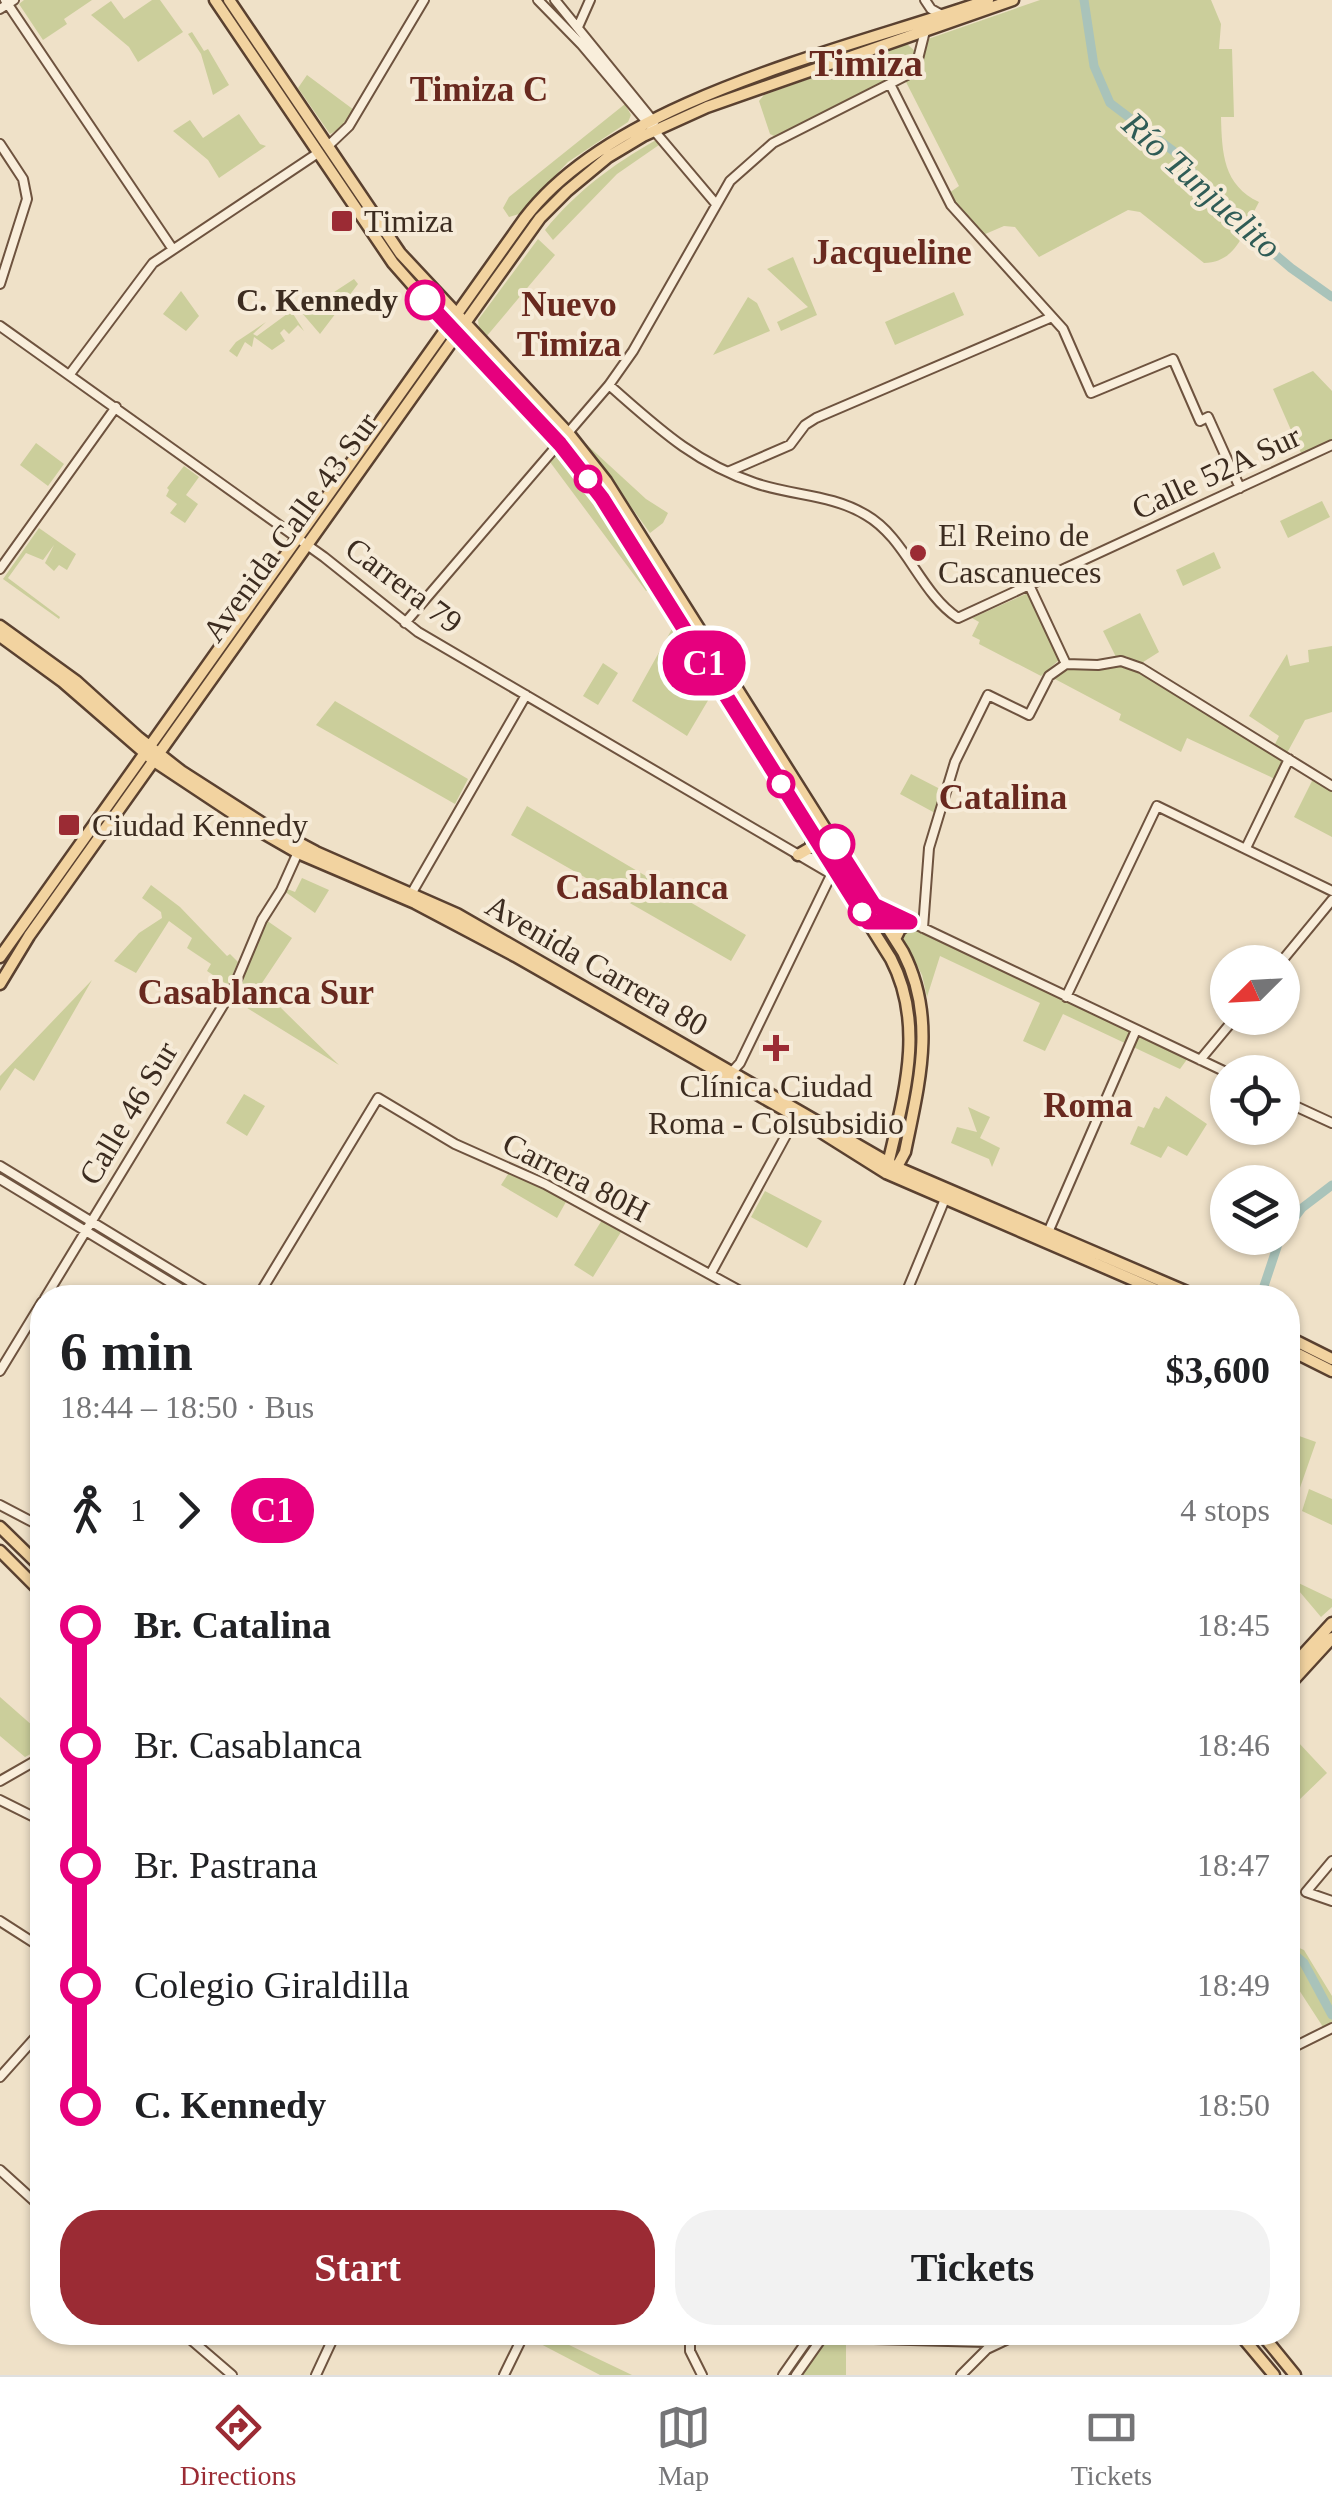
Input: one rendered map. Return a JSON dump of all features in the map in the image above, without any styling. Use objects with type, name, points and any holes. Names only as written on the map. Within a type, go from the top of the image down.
[{"type":"main road","points":[[215,0],[400,253],[569,434],[616,496],[895,939],[916,981],[924,1036],[905,1152],[910,1174]]},
{"type":"main road","points":[[229,0],[393,263],[560,444],[602,498],[899,976],[911,1027],[908,1068],[890,1168]]},
{"type":"main road","points":[[653,125],[925,31],[988,0]]},
{"type":"main road","points":[[653,125],[739,84],[914,24],[1013,0]]},
{"type":"main road","name":"Avenida Calle 43 Sur","points":[[460,320],[464,305],[551,189],[590,158],[653,125]]},
{"type":"main road","name":"Avenida Calle 43 Sur","points":[[0,984],[8,966],[152,754],[460,320],[551,206],[595,167],[653,125]]},
{"type":"main road","points":[[444,303],[464,305]]},
{"type":"main road","name":"Avenida Carrera 80","points":[[0,626],[76,681],[152,754]]},
{"type":"main road","name":"Avenida Carrera 80","points":[[0,636],[223,809],[300,849],[410,896],[530,959],[946,1199],[1168,1285]]},
{"type":"main road","name":"Avenida Calle 43 Sur","points":[[0,957],[152,754]]},
{"type":"main road","points":[[798,855],[810,848],[814,836]]},
{"type":"main road","points":[[895,939],[910,922]]},
{"type":"main road","points":[[890,1168],[905,1152]]},
{"type":"main road","name":"Avenida Carrera 80","points":[[890,1168],[1147,1285]]},
{"type":"main road","points":[[1300,1343],[1332,1359]]},
{"type":"main road","points":[[1300,1355],[1332,1372]]},
{"type":"main road","points":[[0,1526],[30,1556]]},
{"type":"main road","points":[[0,1551],[30,1581]]},
{"type":"main road","points":[[1300,1659],[1332,1623]]},
{"type":"main road","points":[[1300,1673],[1332,1638]]},
{"type":"main road","points":[[1249,2345],[1274,2375]]},
{"type":"main road","points":[[1271,2345],[1295,2375]]},
{"type":"street","points":[[70,374],[137,280],[172,248],[323,150],[349,126],[424,0]]},
{"type":"street","points":[[538,0],[597,57],[716,204]]},
{"type":"street","points":[[556,0],[597,57]]},
{"type":"street","points":[[578,27],[590,0]]},
{"type":"street","points":[[925,0],[936,13],[952,16]]},
{"type":"street","points":[[914,24],[924,11],[925,0]]},
{"type":"street","points":[[7,3],[172,248]]},
{"type":"street","points":[[405,623],[609,385],[730,181],[769,146],[915,72],[925,31]]},
{"type":"street","points":[[904,37],[920,53]]},
{"type":"street","points":[[890,84],[950,205],[1063,329],[1090,394],[1173,359],[1240,488]]},
{"type":"street","points":[[0,144],[27,189],[24,216],[0,284]]},
{"type":"street","points":[[609,385],[686,451],[729,472],[790,445],[816,418],[1052,317]]},
{"type":"street","name":"Carrera 79","points":[[0,326],[303,542],[405,623],[798,855],[837,875],[850,867]]},
{"type":"street","points":[[0,569],[116,407]]},
{"type":"street","name":"Calle 52A Sur","points":[[729,472],[762,485],[825,497],[866,515],[886,531],[958,618],[1332,445]]},
{"type":"street","points":[[1030,587],[1066,664]]},
{"type":"street","points":[[923,928],[926,864],[935,826],[955,762],[988,695],[1029,715],[1049,676],[1066,664],[1098,665],[1121,660],[1141,668],[1330,782]]},
{"type":"street","points":[[410,896],[526,696]]},
{"type":"street","points":[[1246,848],[1289,759]]},
{"type":"street","points":[[1066,998],[1157,806],[1332,891]]},
{"type":"street","name":"Calle 46 Sur","points":[[53,1285],[233,989],[262,920],[300,849]]},
{"type":"street","points":[[824,889],[833,884],[837,875]]},
{"type":"street","points":[[730,1074],[740,1063],[824,889],[837,875]]},
{"type":"street","points":[[1294,945],[1332,900]]},
{"type":"street","points":[[874,905],[1210,1065]]},
{"type":"street","points":[[868,922],[910,922]]},
{"type":"street","points":[[1046,1236],[1136,1030]]},
{"type":"street","points":[[1200,1060],[1221,1035]]},
{"type":"street","name":"Carrera 80H","points":[[264,1285],[378,1098],[450,1141],[545,1184],[731,1285]]},
{"type":"street","points":[[1300,1109],[1332,1124]]},
{"type":"street","points":[[710,1273],[797,1113]]},
{"type":"street","points":[[0,1166],[176,1285]]},
{"type":"street","points":[[0,1179],[194,1285]]},
{"type":"street","points":[[910,1285],[946,1199]]},
{"type":"street","name":"Calle 46 Sur","points":[[0,1371],[30,1323]]},
{"type":"street","points":[[0,1505],[30,1521]]},
{"type":"street","points":[[0,1781],[30,1764]]},
{"type":"street","points":[[0,1800],[30,1815]]},
{"type":"street","points":[[1332,1861],[1306,1892],[1332,1901]]},
{"type":"street","points":[[0,1921],[30,1940]]},
{"type":"street","points":[[1300,2044],[1328,2030]]},
{"type":"street","points":[[0,2077],[30,2043]]},
{"type":"street","points":[[0,2170],[30,2197]]},
{"type":"street","points":[[197,2345],[232,2375]]},
{"type":"street","points":[[316,2375],[330,2345]]},
{"type":"street","points":[[504,2375],[519,2345]]},
{"type":"street","points":[[691,2345],[702,2375]]},
{"type":"street","points":[[783,2375],[804,2345]]},
{"type":"street","points":[[796,2375],[817,2345]]},
{"type":"street","points":[[960,2375],[994,2345]]},
{"type":"green space","points":[[24,0],[92,0],[43,40],[19,4]]},
{"type":"green space","points":[[152,0],[160,0],[183,32],[138,62],[129,47],[91,15],[111,1],[124,19]]},
{"type":"green space","points":[[1040,0],[1211,0],[1221,24],[1219,49],[1232,49],[1234,117],[1221,117],[1224,155],[1238,187],[1259,202],[1239,242],[1225,257],[1204,263],[1140,212],[1128,210],[1039,257],[1015,227],[1004,226],[983,235],[959,209],[949,193],[959,186],[906,82],[921,70],[925,40]]},
{"type":"green space","points":[[192,32],[204,51],[208,49],[229,85],[213,95],[201,54],[188,34]]},
{"type":"green space","points":[[907,44],[916,52],[908,71],[774,136],[770,134],[759,101],[764,95]]},
{"type":"green space","points":[[307,75],[354,110],[330,134],[298,88]]},
{"type":"green space","points":[[625,104],[631,115],[628,122],[568,162],[519,214],[509,217],[503,208],[509,197]]},
{"type":"green space","points":[[239,114],[260,144],[266,146],[219,178],[208,160],[173,131],[190,120],[203,138]]},
{"type":"green space","points":[[656,140],[659,145],[617,174],[553,240],[545,230],[570,203],[610,169]]},
{"type":"green space","points":[[538,239],[555,255],[486,337],[478,320]]},
{"type":"green space","points":[[793,257],[817,315],[781,331],[777,322],[808,307],[767,269]]},
{"type":"green space","points":[[354,279],[358,284],[320,334],[302,313]]},
{"type":"green space","points":[[181,291],[199,316],[186,331],[163,314]]},
{"type":"green space","points":[[954,292],[964,315],[895,345],[885,322]]},
{"type":"green space","points":[[748,297],[757,303],[770,331],[713,355]]},
{"type":"green space","points":[[288,306],[304,331],[298,325],[289,334],[284,329],[280,333],[285,341],[272,350],[254,337],[252,347],[245,342],[237,357],[229,351],[266,322],[253,334],[257,336],[287,314],[279,313]]},
{"type":"green space","points":[[1313,371],[1332,391],[1332,440],[1301,453],[1273,389]]},
{"type":"green space","points":[[36,443],[64,464],[48,486],[20,465]]},
{"type":"green space","points":[[585,443],[646,499],[668,513],[663,523],[650,533]]},
{"type":"green space","points":[[572,446],[596,472],[705,642],[701,645],[569,449]]},
{"type":"green space","points":[[560,450],[605,510],[652,588],[646,591],[550,462]]},
{"type":"green space","points":[[184,466],[199,477],[186,495],[198,504],[185,523],[170,513],[177,504],[166,496],[167,488]]},
{"type":"green space","points":[[1322,501],[1330,517],[1288,538],[1280,521]]},
{"type":"green space","points":[[39,528],[76,554],[67,570],[59,565],[54,571],[45,563],[54,545],[43,560],[26,553],[8,578],[59,619],[3,579]]},
{"type":"green space","points":[[1214,552],[1221,568],[1183,586],[1176,570]]},
{"type":"green space","points":[[1028,593],[1059,660],[1041,676],[979,644],[980,640],[972,636],[979,622],[972,618]]},
{"type":"green space","points":[[1140,613],[1159,652],[1140,664],[1126,656],[1116,657],[1103,631]]},
{"type":"green space","points":[[673,627],[713,692],[687,736],[632,701]]},
{"type":"green space","points":[[1332,646],[1332,712],[1305,720],[1287,753],[1274,746],[1279,736],[1249,716],[1287,654],[1290,666],[1309,662],[1308,650]]},
{"type":"green space","points":[[603,663],[618,673],[598,705],[583,696]]},
{"type":"green space","points":[[1116,664],[1141,671],[1284,760],[1275,779],[1187,738],[1181,752],[1119,720],[1121,714],[1053,678],[1075,669]]},
{"type":"green space","points":[[335,701],[468,779],[455,804],[316,725]]},
{"type":"green space","points":[[911,774],[942,790],[935,813],[900,794]]},
{"type":"green space","points":[[1313,779],[1332,790],[1332,837],[1294,817]]},
{"type":"green space","points":[[527,806],[746,935],[731,961],[511,835]]},
{"type":"green space","points":[[302,878],[329,890],[315,913],[284,891],[285,888],[295,892]]},
{"type":"green space","points":[[151,885],[238,962],[228,985],[207,971],[211,964],[187,948],[192,938],[169,921],[136,973],[114,961],[139,933],[162,918],[161,912],[142,898]]},
{"type":"green space","points":[[266,920],[292,938],[262,983],[278,1005],[339,1065],[231,998]]},
{"type":"green space","points":[[908,927],[1188,1058],[1180,1069],[1063,1014],[1045,1051],[1023,1041],[1040,1003],[940,956],[927,997],[922,975],[903,938]]},
{"type":"green space","points":[[888,935],[911,989],[918,1040],[901,1149],[914,1027],[911,1006],[883,939]]},
{"type":"green space","points":[[92,980],[34,1081],[15,1068],[0,1091],[0,1076]]},
{"type":"green space","points":[[244,1094],[265,1106],[247,1136],[226,1123]]},
{"type":"green space","points":[[1166,1096],[1207,1124],[1187,1156],[1168,1146],[1161,1158],[1130,1144],[1138,1126],[1144,1128],[1154,1107],[1159,1109]]},
{"type":"green space","points":[[968,1107],[990,1117],[980,1138],[1000,1148],[992,1167],[989,1159],[951,1143],[957,1127],[977,1132]]},
{"type":"green space","points":[[510,1171],[567,1200],[557,1218],[501,1185]]},
{"type":"green space","points":[[765,1191],[822,1221],[807,1248],[751,1217]]},
{"type":"green space","points":[[602,1220],[621,1232],[593,1277],[574,1265]]},
{"type":"green space","points":[[1300,1436],[1316,1442],[1300,1488]]},
{"type":"green space","points":[[1309,1489],[1332,1499],[1332,1525],[1302,1511]]},
{"type":"green space","points":[[1300,1584],[1332,1599],[1332,1607],[1321,1617],[1300,1592]]},
{"type":"green space","points":[[0,1697],[30,1723],[30,1754],[25,1757],[0,1736]]},
{"type":"green space","points":[[1300,1744],[1327,1773],[1300,1799]]},
{"type":"green space","points":[[1300,1948],[1332,1996],[1332,2022],[1323,2027],[1300,1992]]},
{"type":"green space","points":[[543,2345],[569,2345],[632,2375],[600,2375]]},
{"type":"green space","points":[[824,2345],[846,2345],[846,2375],[802,2375]]},
{"type":"waterway","name":"Río Tunjuelito","points":[[1084,0],[1094,66],[1110,103],[1176,153],[1230,216],[1332,297]]},
{"type":"waterway","name":"Río Tunjuelito","points":[[1300,1211],[1332,1185]]},
{"type":"waterway","name":"Río Tunjuelito","points":[[1264,1285],[1274,1255]]},
{"type":"waterway","name":"Río Tunjuelito","points":[[1300,1960],[1332,2015]]},
{"type":"bus line","name":"C1","points":[[425,300],[560,444],[602,498],[868,922],[910,922],[874,905],[835,844]]},
{"type":"place","name":"Timiza","points":[[342,221]]},
{"type":"place","name":"C. Kennedy","points":[[425,300]]},
{"type":"place","name":"El Reino de Cascanueces","points":[[918,553]]},
{"type":"place","name":"Ciudad Kennedy","points":[[69,825]]},
{"type":"place","name":"Clínica Ciudad Roma - Colsubsidio","points":[[776,1048]]},
{"type":"district","name":"Timiza","points":[[866,63]]},
{"type":"district","name":"Timiza C","points":[[479,89]]},
{"type":"district","name":"Jacqueline","points":[[892,252]]},
{"type":"district","name":"Nuevo Timiza","points":[[569,324]]},
{"type":"district","name":"Catalina","points":[[1003,797]]},
{"type":"district","name":"Casablanca","points":[[642,887]]},
{"type":"district","name":"Casablanca Sur","points":[[256,992]]},
{"type":"district","name":"Roma","points":[[1088,1105]]}]
